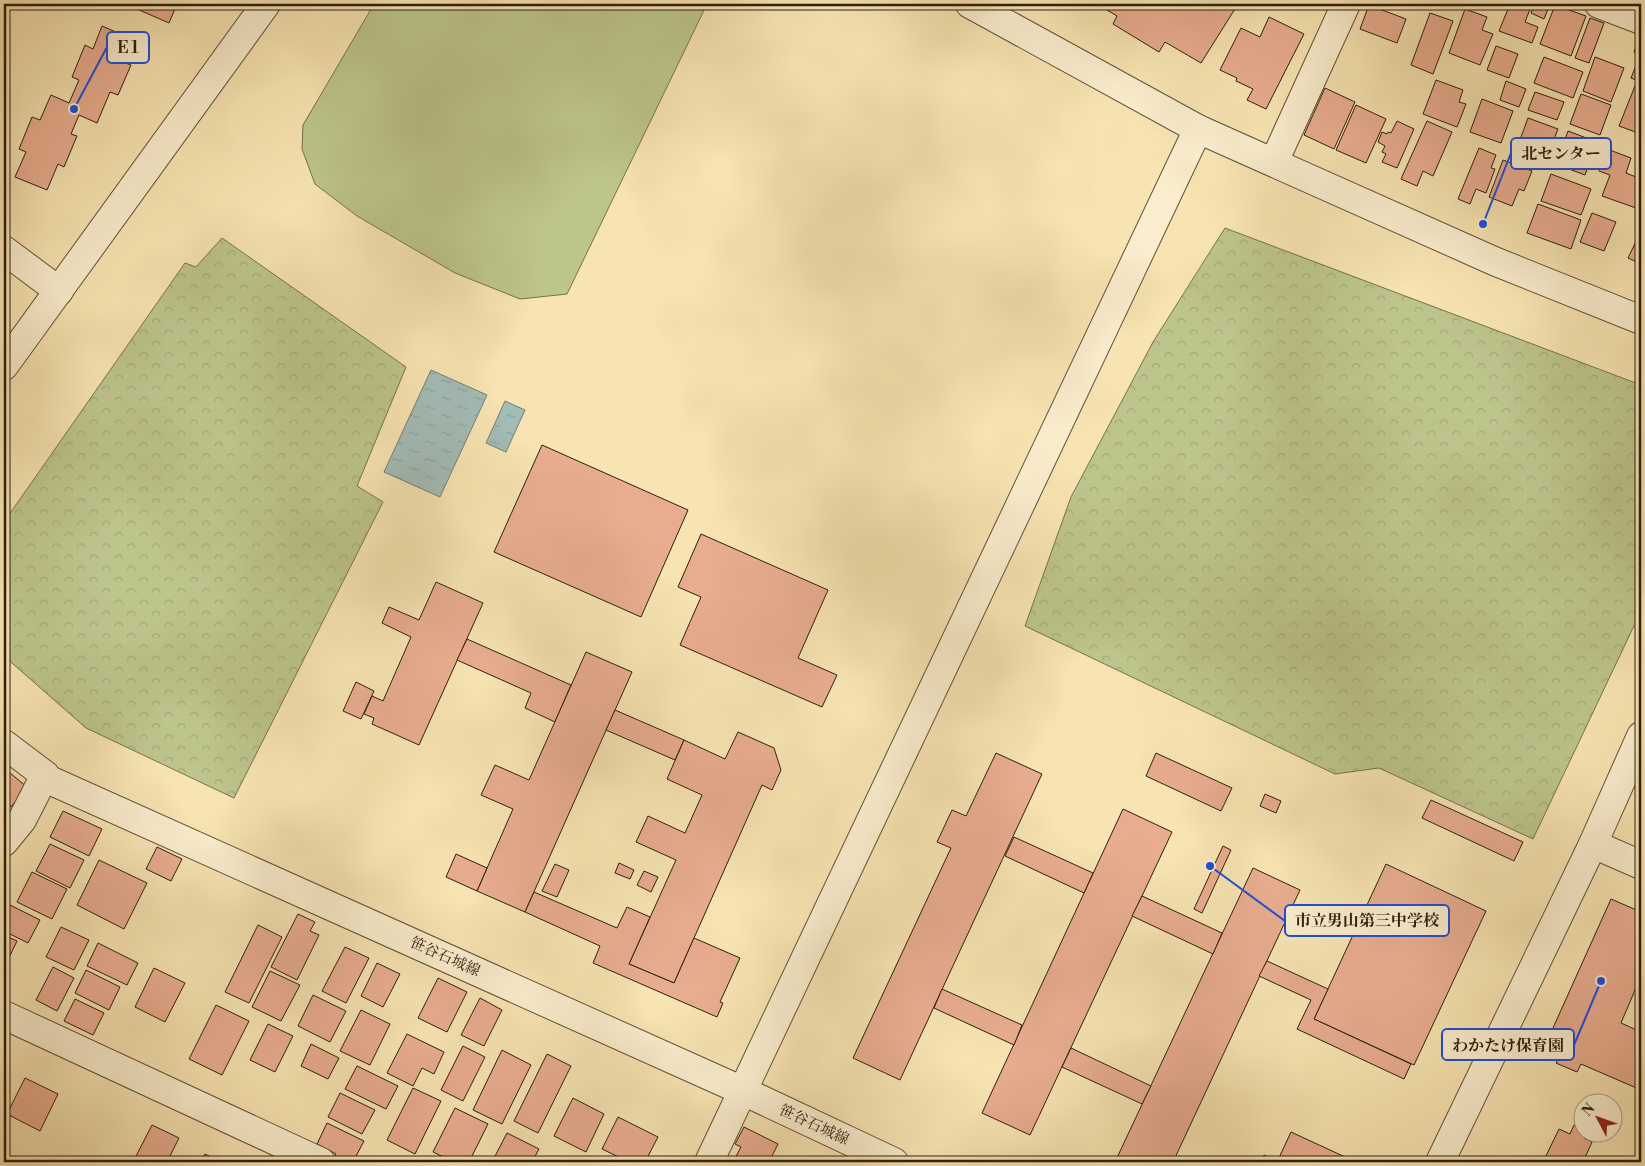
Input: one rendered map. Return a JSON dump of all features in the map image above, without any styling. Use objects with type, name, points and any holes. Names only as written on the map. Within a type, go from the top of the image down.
[{"type":"street","points":[[4,366],[266,4]]},
{"type":"street","points":[[970,4],[1198,129],[1494,261],[1641,320]]},
{"type":"street","points":[[1274,162],[1346,4]]},
{"type":"street","points":[[1599,4],[1641,20]]},
{"type":"street","points":[[709,1162],[1198,129]]},
{"type":"street","points":[[4,250],[59,291]]},
{"type":"street","points":[[1440,1162],[1593,844],[1641,736]]},
{"type":"street","name":"笹谷石城線","points":[[4,744],[45,775],[44,778],[742,1091],[894,1162]]},
{"type":"street","points":[[4,842],[22,820],[45,775]]},
{"type":"street","points":[[1593,844],[1641,865]]},
{"type":"street","points":[[4,1015],[321,1162]]},
{"type":"green space","points":[[374,4],[707,4],[567,294],[520,299],[455,273],[357,216],[315,184],[302,149],[303,125]]},
{"type":"green space","points":[[1225,228],[1641,385],[1641,611],[1533,839],[1379,768],[1335,774],[1025,626],[1071,497],[1153,342]]},
{"type":"green space","points":[[222,238],[406,367],[357,486],[383,502],[234,798],[86,728],[4,656],[4,522],[185,263],[196,267]]},
{"type":"water","points":[[431,370],[487,395],[440,497],[384,472]]},
{"type":"water","points":[[505,401],[525,410],[506,452],[486,443]]},
{"type":"building","points":[[139,4],[177,4],[169,23],[137,9]]},
{"type":"building","points":[[1097,4],[1184,4],[1190,7],[1192,4],[1238,4],[1201,63],[1165,42],[1159,52],[1113,24],[1117,16]]},
{"type":"building","points":[[1510,4],[1532,4],[1525,22],[1538,27],[1532,43],[1499,31]]},
{"type":"building","points":[[1535,4],[1550,4],[1544,19],[1531,13]]},
{"type":"building","points":[[1369,5],[1406,19],[1397,43],[1360,29]]},
{"type":"building","points":[[1555,5],[1586,16],[1571,56],[1540,44]]},
{"type":"building","points":[[1465,9],[1487,17],[1482,30],[1493,34],[1480,65],[1449,53]]},
{"type":"building","points":[[1430,13],[1453,21],[1433,74],[1411,65]]},
{"type":"building","points":[[1269,17],[1304,34],[1266,109],[1247,100],[1253,89],[1236,81],[1237,78],[1220,70],[1241,28],[1260,37]]},
{"type":"building","points":[[1590,18],[1604,23],[1589,63],[1575,58]]},
{"type":"building","points":[[102,26],[132,39],[123,62],[131,65],[118,95],[110,92],[97,123],[79,115],[71,134],[77,136],[64,167],[58,164],[47,190],[15,177],[26,152],[19,149],[32,117],[40,120],[51,95],[69,103],[79,80],[72,77],[85,45],[93,49]]},
{"type":"building","points":[[1641,33],[1641,55],[1634,52]]},
{"type":"building","points":[[1496,46],[1518,54],[1509,78],[1487,70]]},
{"type":"building","points":[[1544,57],[1583,72],[1573,98],[1534,83]]},
{"type":"building","points":[[1595,57],[1624,68],[1611,102],[1583,91]]},
{"type":"building","points":[[1639,58],[1641,59],[1641,82],[1631,78]]},
{"type":"building","points":[[1436,80],[1463,90],[1459,102],[1466,104],[1457,127],[1423,114]]},
{"type":"building","points":[[1506,81],[1526,89],[1519,107],[1500,100]]},
{"type":"building","points":[[1635,86],[1641,88],[1641,134],[1619,126]]},
{"type":"building","points":[[1325,88],[1355,102],[1334,149],[1304,135]]},
{"type":"building","points":[[1535,92],[1564,102],[1557,120],[1528,110]]},
{"type":"building","points":[[1581,94],[1611,105],[1600,135],[1570,124]]},
{"type":"building","points":[[1482,99],[1513,111],[1501,143],[1470,132]]},
{"type":"building","points":[[1356,105],[1386,119],[1366,163],[1336,150]]},
{"type":"building","points":[[1528,118],[1558,129],[1543,167],[1514,156]]},
{"type":"building","points":[[1397,121],[1414,129],[1397,168],[1382,162],[1386,154],[1382,152],[1385,146],[1378,142],[1382,132],[1391,133]]},
{"type":"building","points":[[1427,121],[1452,132],[1433,176],[1423,171],[1417,186],[1401,179]]},
{"type":"building","points":[[1568,131],[1597,142],[1585,175],[1556,164]]},
{"type":"building","points":[[1641,136],[1641,155],[1635,152]]},
{"type":"building","points":[[1479,148],[1496,155],[1491,168],[1495,169],[1486,193],[1476,189],[1470,204],[1458,199]]},
{"type":"building","points":[[1607,149],[1631,158],[1626,173],[1641,179],[1641,193],[1636,208],[1602,196],[1610,175],[1599,171]]},
{"type":"building","points":[[1503,160],[1532,171],[1524,191],[1519,189],[1512,206],[1489,197]]},
{"type":"building","points":[[1551,174],[1591,189],[1581,215],[1541,201]]},
{"type":"building","points":[[1538,204],[1581,220],[1571,249],[1527,233]]},
{"type":"building","points":[[1592,213],[1616,222],[1604,251],[1580,242]]},
{"type":"building","points":[[1641,231],[1641,264],[1628,258]]},
{"type":"building","points":[[542,445],[688,510],[641,617],[494,552]]},
{"type":"building","points":[[701,534],[828,590],[798,658],[837,675],[822,707],[680,645],[701,597],[678,587]]},
{"type":"building","points":[[436,582],[483,603],[419,745],[372,724],[374,718],[364,714],[372,696],[383,701],[411,637],[382,623],[389,607],[419,620]]},
{"type":"building","points":[[467,639],[571,685],[555,722],[525,708],[531,693],[457,660]]},
{"type":"building","points":[[586,652],[632,672],[525,912],[477,891],[513,809],[481,795],[495,765],[529,780]]},
{"type":"building","points":[[356,682],[374,691],[361,719],[343,711]]},
{"type":"building","points":[[615,710],[684,740],[675,760],[606,730]]},
{"type":"building","points":[[738,732],[774,748],[781,770],[772,790],[762,785],[674,983],[629,964],[676,860],[636,842],[648,816],[685,833],[702,795],[667,779],[684,740],[725,759]]},
{"type":"building","points":[[996,753],[1042,774],[900,1080],[853,1058],[951,848],[937,842],[952,810],[966,816]]},
{"type":"building","points":[[1156,753],[1232,788],[1221,811],[1146,776]]},
{"type":"building","points":[[4,768],[27,787],[11,807],[4,801]]},
{"type":"building","points":[[1265,794],[1281,801],[1276,813],[1260,806]]},
{"type":"building","points":[[1431,800],[1523,842],[1514,861],[1422,818]]},
{"type":"building","points":[[4,804],[10,809],[4,817]]},
{"type":"building","points":[[1123,809],[1172,832],[1030,1135],[982,1113]]},
{"type":"building","points":[[63,811],[102,829],[89,856],[50,837]]},
{"type":"building","points":[[1014,837],[1093,873],[1084,893],[1005,856]]},
{"type":"building","points":[[50,844],[84,860],[70,888],[36,871]]},
{"type":"building","points":[[1223,846],[1231,850],[1202,913],[1194,909]]},
{"type":"building","points":[[157,847],[182,859],[171,881],[146,869]]},
{"type":"building","points":[[456,854],[487,868],[477,891],[446,877]]},
{"type":"building","points":[[99,860],[147,883],[124,929],[77,905]]},
{"type":"building","points":[[619,863],[634,870],[630,879],[615,873]]},
{"type":"building","points":[[555,864],[569,870],[557,897],[542,891]]},
{"type":"building","points":[[1386,864],[1486,911],[1414,1065],[1314,1019]]},
{"type":"building","points":[[1253,868],[1300,890],[1173,1162],[1115,1162]]},
{"type":"building","points":[[644,871],[658,877],[651,892],[637,885]]},
{"type":"building","points":[[32,872],[67,889],[52,919],[17,902]]},
{"type":"building","points":[[534,892],[617,928],[627,907],[650,917],[629,964],[674,983],[694,938],[740,958],[720,1002],[723,1003],[717,1017],[593,963],[600,946],[525,912]]},
{"type":"building","points":[[1142,896],[1222,933],[1213,954],[1132,916]]},
{"type":"building","points":[[1611,899],[1641,912],[1641,976],[1621,1023],[1641,1032],[1641,1090],[1581,1064],[1577,1072],[1556,1063],[1560,1055],[1544,1048]]},
{"type":"building","points":[[6,903],[40,920],[28,943],[4,931],[4,908]]},
{"type":"building","points":[[298,914],[315,922],[310,931],[319,935],[297,980],[271,967]]},
{"type":"building","points":[[258,925],[282,937],[249,1003],[225,992]]},
{"type":"building","points":[[61,927],[89,940],[74,970],[46,957]]},
{"type":"building","points":[[4,935],[17,941],[4,968]]},
{"type":"building","points":[[98,943],[138,963],[127,985],[87,966]]},
{"type":"building","points":[[345,947],[369,958],[346,1003],[322,991]]},
{"type":"building","points":[[1267,961],[1328,989],[1314,1019],[1411,1064],[1404,1079],[1297,1029],[1311,1000],[1259,976]]},
{"type":"building","points":[[377,963],[400,974],[383,1007],[361,996]]},
{"type":"building","points":[[53,967],[74,978],[57,1011],[36,1000]]},
{"type":"building","points":[[154,968],[185,983],[165,1022],[135,1007]]},
{"type":"building","points":[[86,970],[120,987],[109,1010],[75,993]]},
{"type":"building","points":[[270,971],[300,985],[281,1021],[252,1007]]},
{"type":"building","points":[[438,978],[467,992],[447,1032],[418,1018]]},
{"type":"building","points":[[942,989],[1022,1025],[1014,1045],[934,1008]]},
{"type":"building","points":[[313,995],[346,1011],[330,1042],[298,1026]]},
{"type":"building","points":[[480,998],[502,1010],[484,1046],[461,1035]]},
{"type":"building","points":[[75,999],[104,1013],[93,1035],[64,1021]]},
{"type":"building","points":[[216,1005],[249,1021],[222,1075],[189,1059]]},
{"type":"building","points":[[361,1010],[390,1024],[370,1065],[340,1051]]},
{"type":"building","points":[[268,1024],[293,1036],[275,1072],[250,1060]]},
{"type":"building","points":[[407,1034],[444,1052],[434,1074],[422,1068],[413,1086],[387,1073]]},
{"type":"building","points":[[311,1044],[339,1058],[328,1079],[301,1066]]},
{"type":"building","points":[[463,1046],[485,1057],[463,1101],[441,1090]]},
{"type":"building","points":[[1071,1048],[1151,1086],[1142,1104],[1062,1067]]},
{"type":"building","points":[[502,1050],[531,1065],[502,1124],[473,1110]]},
{"type":"building","points":[[547,1054],[571,1066],[538,1133],[514,1121]]},
{"type":"building","points":[[357,1066],[398,1086],[386,1109],[345,1089]]},
{"type":"building","points":[[25,1078],[58,1094],[40,1131],[7,1114]]},
{"type":"building","points":[[413,1088],[441,1101],[415,1154],[387,1140]]},
{"type":"building","points":[[340,1093],[375,1110],[362,1134],[328,1117]]},
{"type":"building","points":[[573,1098],[604,1114],[586,1152],[554,1136]]},
{"type":"building","points":[[455,1108],[488,1124],[469,1162],[454,1162],[433,1152]]},
{"type":"building","points":[[618,1117],[658,1137],[645,1162],[629,1162],[602,1149]]},
{"type":"building","points":[[327,1123],[364,1141],[353,1162],[342,1162],[333,1158],[336,1154],[317,1144]]},
{"type":"building","points":[[152,1125],[179,1138],[167,1162],[133,1162]]},
{"type":"building","points":[[744,1127],[778,1144],[769,1162],[733,1162],[741,1147],[735,1144]]},
{"type":"building","points":[[1559,1129],[1570,1134],[1572,1130],[1572,1144],[1591,1144],[1583,1162],[1543,1162]]},
{"type":"building","points":[[1291,1132],[1356,1162],[1277,1162]]},
{"type":"building","points":[[507,1133],[539,1149],[532,1162],[492,1162]]},
{"type":"building","points":[[205,1154],[221,1162],[201,1162]]},
{"type":"building","points":[[1264,1155],[1277,1162],[1261,1162]]},
{"type":"place","name":"E 1","points":[[74,109]]},
{"type":"place","name":"北センター","points":[[1483,224]]},
{"type":"place","name":"市立男山第三中学校","points":[[1210,866]]},
{"type":"place","name":"わかたけ保育園","points":[[1601,981]]}]
